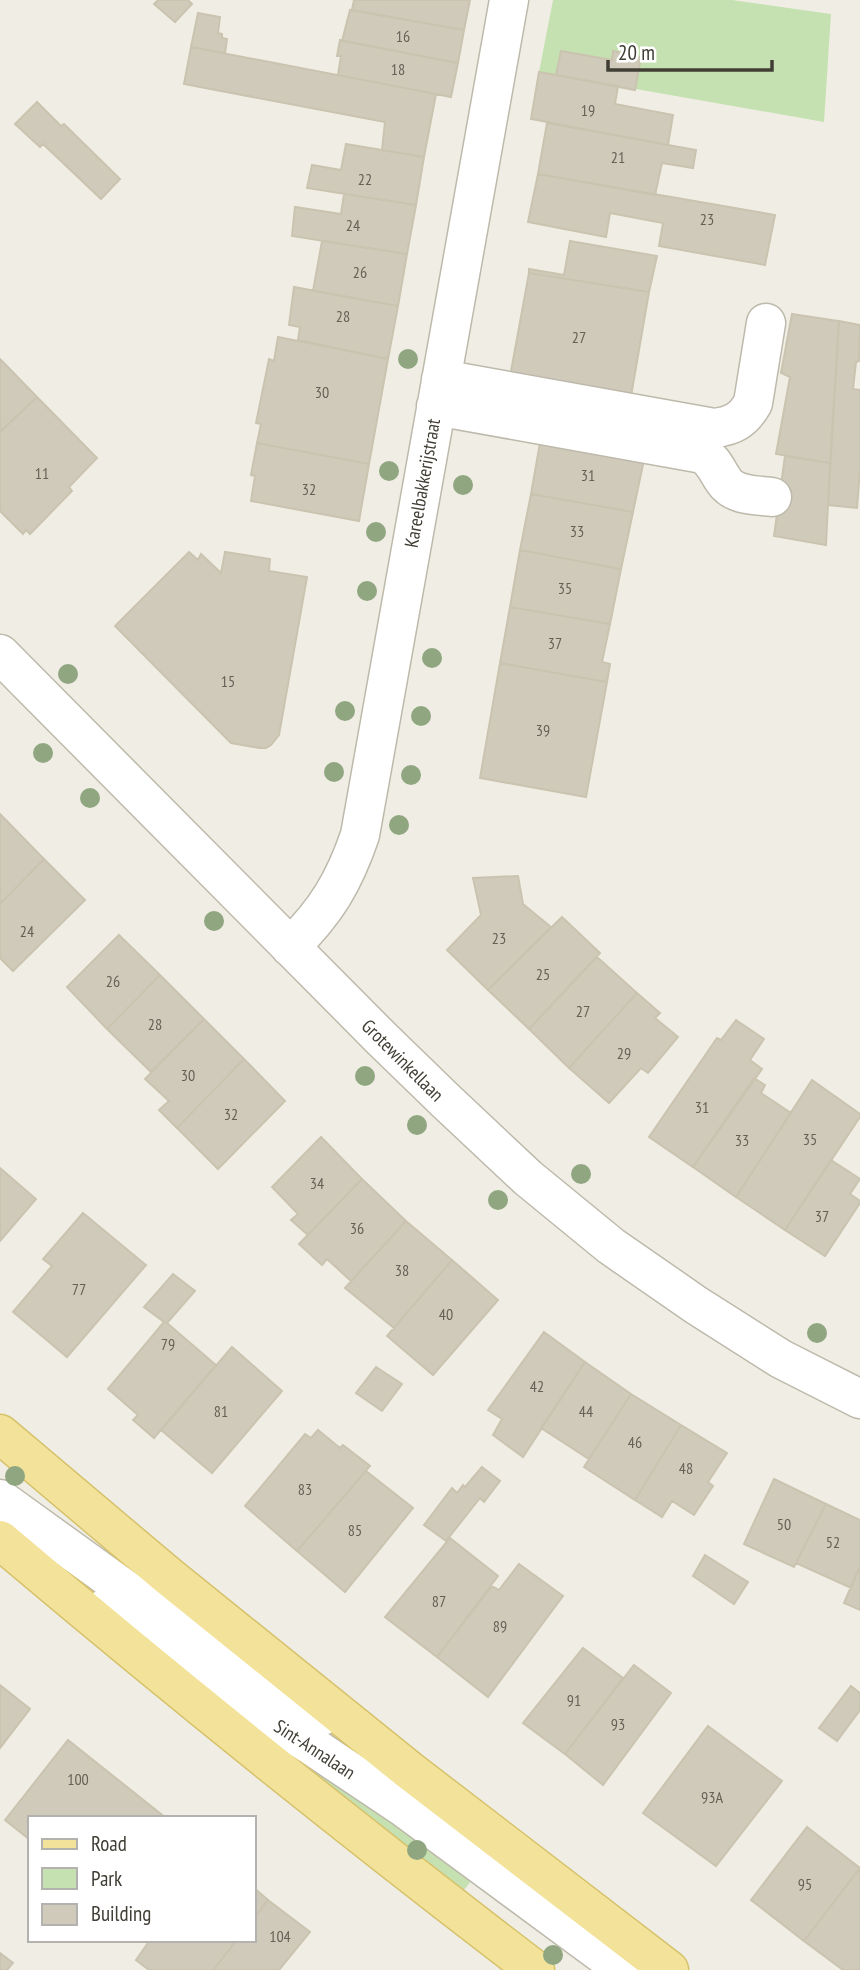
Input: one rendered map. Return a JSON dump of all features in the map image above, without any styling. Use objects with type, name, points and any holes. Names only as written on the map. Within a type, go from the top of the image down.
[{"type":"main road","name":"Sint-Annalaan","points":[[0,1434],[167,1576],[410,1771],[669,1970]]},
{"type":"main road","name":"Sint-Annalaan","points":[[0,1538],[100,1625],[254,1751],[535,1970]]},
{"type":"street","name":"Kareelbakkerijstraat","points":[[290,947],[313,924],[339,887],[360,835],[509,0]]},
{"type":"street","points":[[439,393],[714,428],[727,427],[738,422],[753,403],[766,323]]},
{"type":"street","points":[[439,393],[703,454],[710,458],[730,488],[738,492],[772,497]]},
{"type":"street","name":"Grotewinkellaan","points":[[0,654],[290,947],[528,1178],[611,1247],[696,1304],[782,1359],[860,1399]]},
{"type":"street","name":"Sint-Annalaan","points":[[0,1499],[194,1639],[410,1771]]},
{"type":"street","name":"Sint-Annalaan","points":[[0,1538],[227,1693],[403,1807],[624,1970]]},
{"type":"green space","points":[[553,0],[732,0],[831,14],[824,122],[539,72]]},
{"type":"green space","points":[[239,1721],[382,1811],[474,1877],[461,1894]]},
{"type":"building","points":[[158,0],[188,0],[192,4],[175,22],[154,4]]},
{"type":"building","points":[[354,0],[470,0],[464,30],[352,10]]},
{"type":"building","points":[[350,10],[464,30],[458,63],[342,41]]},
{"type":"building","points":[[198,13],[220,17],[218,33],[227,39],[225,53],[191,47]]},
{"type":"building","points":[[340,40],[458,63],[451,97],[338,75]]},
{"type":"building","points":[[191,47],[436,94],[424,157],[382,150],[385,122],[184,84]]},
{"type":"building","points":[[561,51],[612,60],[613,51],[641,57],[635,90],[556,75]]},
{"type":"building","points":[[539,72],[618,86],[615,104],[673,115],[668,145],[531,119]]},
{"type":"building","points":[[37,102],[61,126],[64,124],[120,179],[101,199],[43,144],[40,147],[15,124]]},
{"type":"building","points":[[547,123],[696,150],[693,168],[662,163],[655,195],[538,174]]},
{"type":"building","points":[[346,144],[424,157],[416,205],[307,188],[312,165],[341,170]]},
{"type":"building","points":[[538,174],[775,215],[765,265],[659,246],[663,223],[610,213],[606,237],[528,222]]},
{"type":"building","points":[[344,194],[416,205],[407,254],[292,236],[295,207],[341,214]]},
{"type":"building","points":[[322,241],[407,254],[398,306],[313,291]]},
{"type":"building","points":[[570,241],[657,256],[649,292],[529,273],[529,269],[564,275]]},
{"type":"building","points":[[529,273],[649,292],[630,402],[509,382]]},
{"type":"building","points":[[294,287],[398,306],[388,359],[298,340],[300,327],[289,325]]},
{"type":"building","points":[[792,314],[839,321],[830,463],[776,454],[790,377],[781,373]]},
{"type":"building","points":[[839,321],[860,325],[859,361],[856,362],[853,389],[860,390],[857,508],[828,505]]},
{"type":"building","points":[[278,337],[388,359],[369,464],[257,443],[261,424],[256,423],[269,359],[274,361]]},
{"type":"building","points":[[0,359],[37,397],[0,432]]},
{"type":"building","points":[[37,397],[97,458],[69,487],[72,491],[30,534],[26,530],[23,534],[0,511],[0,432]]},
{"type":"building","points":[[541,437],[645,455],[633,512],[531,494]]},
{"type":"building","points":[[257,443],[369,464],[359,521],[251,501],[255,476],[251,475]]},
{"type":"building","points":[[785,456],[830,463],[826,545],[774,536]]},
{"type":"building","points":[[531,494],[633,512],[621,569],[520,550]]},
{"type":"building","points":[[520,550],[621,569],[610,624],[510,607]]},
{"type":"building","points":[[189,552],[198,560],[201,554],[221,573],[225,552],[270,559],[269,571],[307,577],[279,735],[266,748],[231,743],[115,626]]},
{"type":"building","points":[[510,607],[610,624],[602,662],[610,664],[607,682],[500,663]]},
{"type":"building","points":[[500,663],[607,682],[586,797],[480,778]]},
{"type":"building","points":[[0,814],[44,859],[0,904]]},
{"type":"building","points":[[44,859],[85,900],[13,971],[0,958],[0,904]]},
{"type":"building","points":[[518,876],[523,904],[551,927],[488,990],[447,950],[481,915],[473,878]]},
{"type":"building","points":[[562,917],[600,953],[529,1029],[488,990]]},
{"type":"building","points":[[119,935],[160,975],[107,1029],[67,987]]},
{"type":"building","points":[[597,957],[637,993],[569,1068],[529,1029]]},
{"type":"building","points":[[160,975],[204,1019],[151,1072],[107,1029]]},
{"type":"building","points":[[637,993],[660,1013],[655,1018],[678,1037],[648,1073],[641,1068],[609,1103],[569,1068]]},
{"type":"building","points":[[204,1019],[244,1059],[177,1128],[159,1110],[169,1101],[145,1079]]},
{"type":"building","points":[[736,1020],[764,1039],[750,1060],[762,1069],[693,1167],[649,1137],[717,1038],[721,1040]]},
{"type":"building","points":[[244,1059],[285,1101],[218,1169],[177,1128]]},
{"type":"building","points":[[754,1078],[765,1085],[761,1093],[791,1113],[736,1197],[693,1167]]},
{"type":"building","points":[[812,1080],[860,1114],[860,1117],[785,1230],[736,1197]]},
{"type":"building","points":[[321,1137],[362,1179],[308,1235],[291,1220],[298,1214],[272,1187]]},
{"type":"building","points":[[831,1160],[860,1179],[850,1194],[860,1203],[825,1256],[785,1230]]},
{"type":"building","points":[[0,1168],[36,1199],[0,1241]]},
{"type":"building","points":[[362,1179],[406,1221],[351,1281],[327,1259],[322,1265],[299,1244]]},
{"type":"building","points":[[83,1213],[146,1265],[67,1357],[13,1312],[52,1266],[43,1259]]},
{"type":"building","points":[[406,1221],[452,1260],[394,1328],[345,1288]]},
{"type":"building","points":[[452,1260],[498,1300],[433,1375],[387,1336]]},
{"type":"building","points":[[173,1274],[195,1291],[167,1323],[216,1365],[154,1438],[133,1420],[138,1415],[108,1389],[164,1322],[144,1307]]},
{"type":"building","points":[[544,1332],[585,1362],[523,1457],[493,1435],[502,1419],[488,1410]]},
{"type":"building","points":[[232,1347],[282,1391],[212,1473],[161,1430]]},
{"type":"building","points":[[585,1362],[631,1394],[589,1459],[541,1428]]},
{"type":"building","points":[[376,1367],[402,1384],[382,1411],[356,1393]]},
{"type":"building","points":[[631,1394],[681,1425],[635,1500],[584,1467]]},
{"type":"building","points":[[681,1425],[727,1453],[708,1482],[713,1486],[694,1515],[672,1501],[662,1517],[635,1500]]},
{"type":"building","points":[[318,1430],[340,1448],[343,1445],[370,1466],[297,1551],[245,1506],[305,1434],[311,1438]]},
{"type":"building","points":[[482,1467],[500,1481],[484,1502],[480,1498],[446,1541],[424,1525],[452,1488],[457,1493]]},
{"type":"building","points":[[366,1471],[413,1508],[345,1592],[297,1551]]},
{"type":"building","points":[[774,1479],[826,1504],[794,1567],[744,1544]]},
{"type":"building","points":[[826,1504],[860,1520],[860,1566],[851,1588],[796,1563]]},
{"type":"building","points":[[450,1538],[498,1576],[437,1657],[385,1617]]},
{"type":"building","points":[[705,1555],[748,1582],[734,1604],[693,1576]]},
{"type":"building","points":[[519,1564],[563,1596],[488,1697],[437,1657],[492,1586],[499,1590]]},
{"type":"building","points":[[860,1566],[860,1610],[844,1603]]},
{"type":"building","points":[[583,1648],[623,1678],[565,1754],[523,1723]]},
{"type":"building","points":[[634,1665],[671,1693],[603,1785],[565,1754]]},
{"type":"building","points":[[0,1685],[30,1709],[0,1748]]},
{"type":"building","points":[[851,1686],[860,1693],[860,1710],[837,1741],[819,1728]]},
{"type":"building","points":[[708,1726],[782,1781],[716,1866],[643,1813]]},
{"type":"building","points":[[68,1740],[163,1816],[28,1816],[28,1838],[5,1820]]},
{"type":"building","points":[[807,1827],[860,1868],[804,1941],[751,1900]]},
{"type":"building","points":[[860,1868],[860,1970],[843,1970],[804,1941]]},
{"type":"building","points":[[256,1890],[268,1900],[256,1915]]},
{"type":"building","points":[[268,1900],[310,1932],[279,1970],[213,1970],[235,1942],[256,1942],[256,1915]]},
{"type":"building","points":[[149,1942],[235,1942],[213,1970],[149,1970],[136,1960]]},
{"type":"building","points":[[0,1953],[13,1963],[7,1970],[0,1970]]}]
